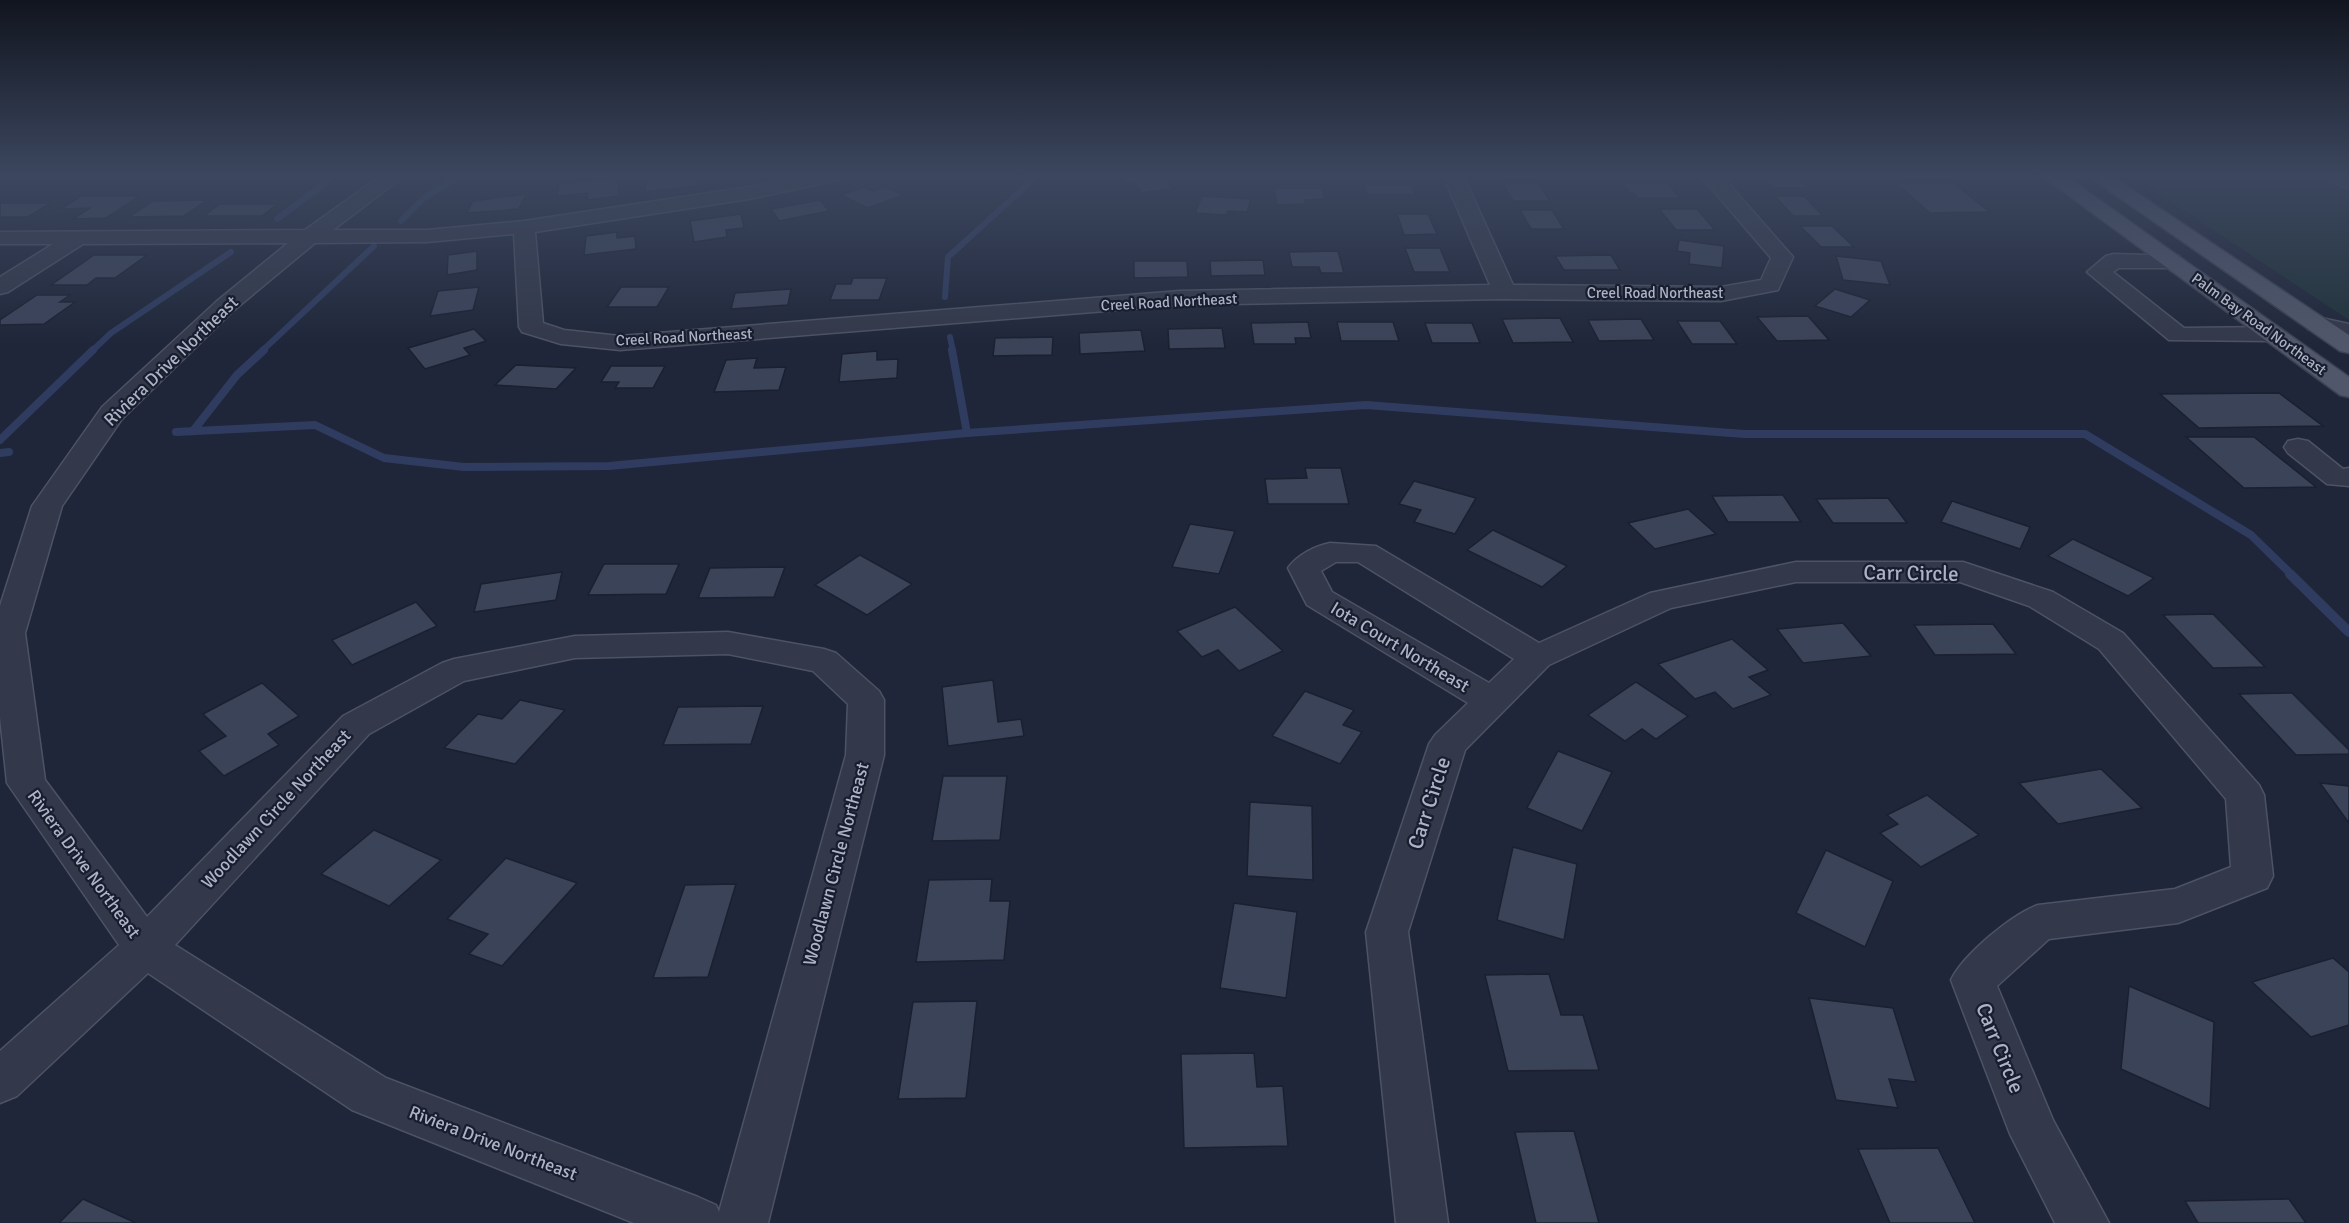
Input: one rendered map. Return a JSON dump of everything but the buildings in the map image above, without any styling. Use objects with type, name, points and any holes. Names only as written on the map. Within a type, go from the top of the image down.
[{"type":"main road","name":"Palm Bay Road Northeast","points":[[2131,232],[2349,389]]},
{"type":"main road","name":"Palm Bay Road Northeast","points":[[2182,232],[2349,346]]},
{"type":"street","name":"Riviera Drive Northeast","points":[[316,232],[225,306],[112,413],[47,506],[8,633],[26,783],[145,948],[369,1094],[698,1223]]},
{"type":"street","points":[[0,238],[75,240],[308,238],[427,236],[469,232]]},
{"type":"street","name":"Creel Road Northeast","points":[[524,232],[531,327],[561,337],[620,343],[1180,298],[1504,292],[1721,294],[1770,285],[1782,257],[1760,232]]},
{"type":"street","points":[[1478,232],[1504,292]]},
{"type":"street","points":[[0,287],[75,240]]},
{"type":"street","points":[[2171,261],[2114,261],[2098,272],[2178,334],[2272,334]]},
{"type":"street","points":[[2317,324],[2349,331]]},
{"type":"street","points":[[2298,447],[2337,478],[2349,477]]},
{"type":"street","name":"Iota Court Northeast","points":[[1492,701],[1319,598],[1304,568],[1330,552],[1365,553],[1537,657]]},
{"type":"street","name":"Carr Circle","points":[[1422,1223],[1387,932],[1448,744],[1537,657],[1662,600],[1796,572],[1963,572],[2041,599],[2111,641],[2245,795],[2252,876],[2178,906],[2038,923],[1973,980],[2034,1134],[2083,1223]]},
{"type":"street","name":"Woodlawn Circle Northeast","points":[[0,1082],[145,948],[356,725],[454,671],[575,647],[728,643],[824,661],[866,700],[865,755],[742,1223]]},
{"type":"shaded area","points":[[2216,232],[2349,232],[2349,320]]},
{"type":"waterway","points":[[945,297],[948,257],[975,232]]},
{"type":"waterway","points":[[262,351],[374,246]]},
{"type":"waterway","points":[[92,351],[111,333],[231,252]]},
{"type":"waterway","points":[[950,337],[953,351]]},
{"type":"waterway","points":[[0,440],[93,350]]},
{"type":"waterway","points":[[193,431],[237,375],[264,350]]},
{"type":"waterway","points":[[952,350],[967,433]]},
{"type":"waterway","points":[[967,433],[1366,405],[1744,434],[2085,434],[2251,535],[2292,575]]},
{"type":"waterway","points":[[176,432],[315,425],[384,458],[464,467],[609,466],[967,433]]},
{"type":"waterway","points":[[0,453],[9,452]]},
{"type":"waterway","points":[[2290,574],[2349,632]]}]
